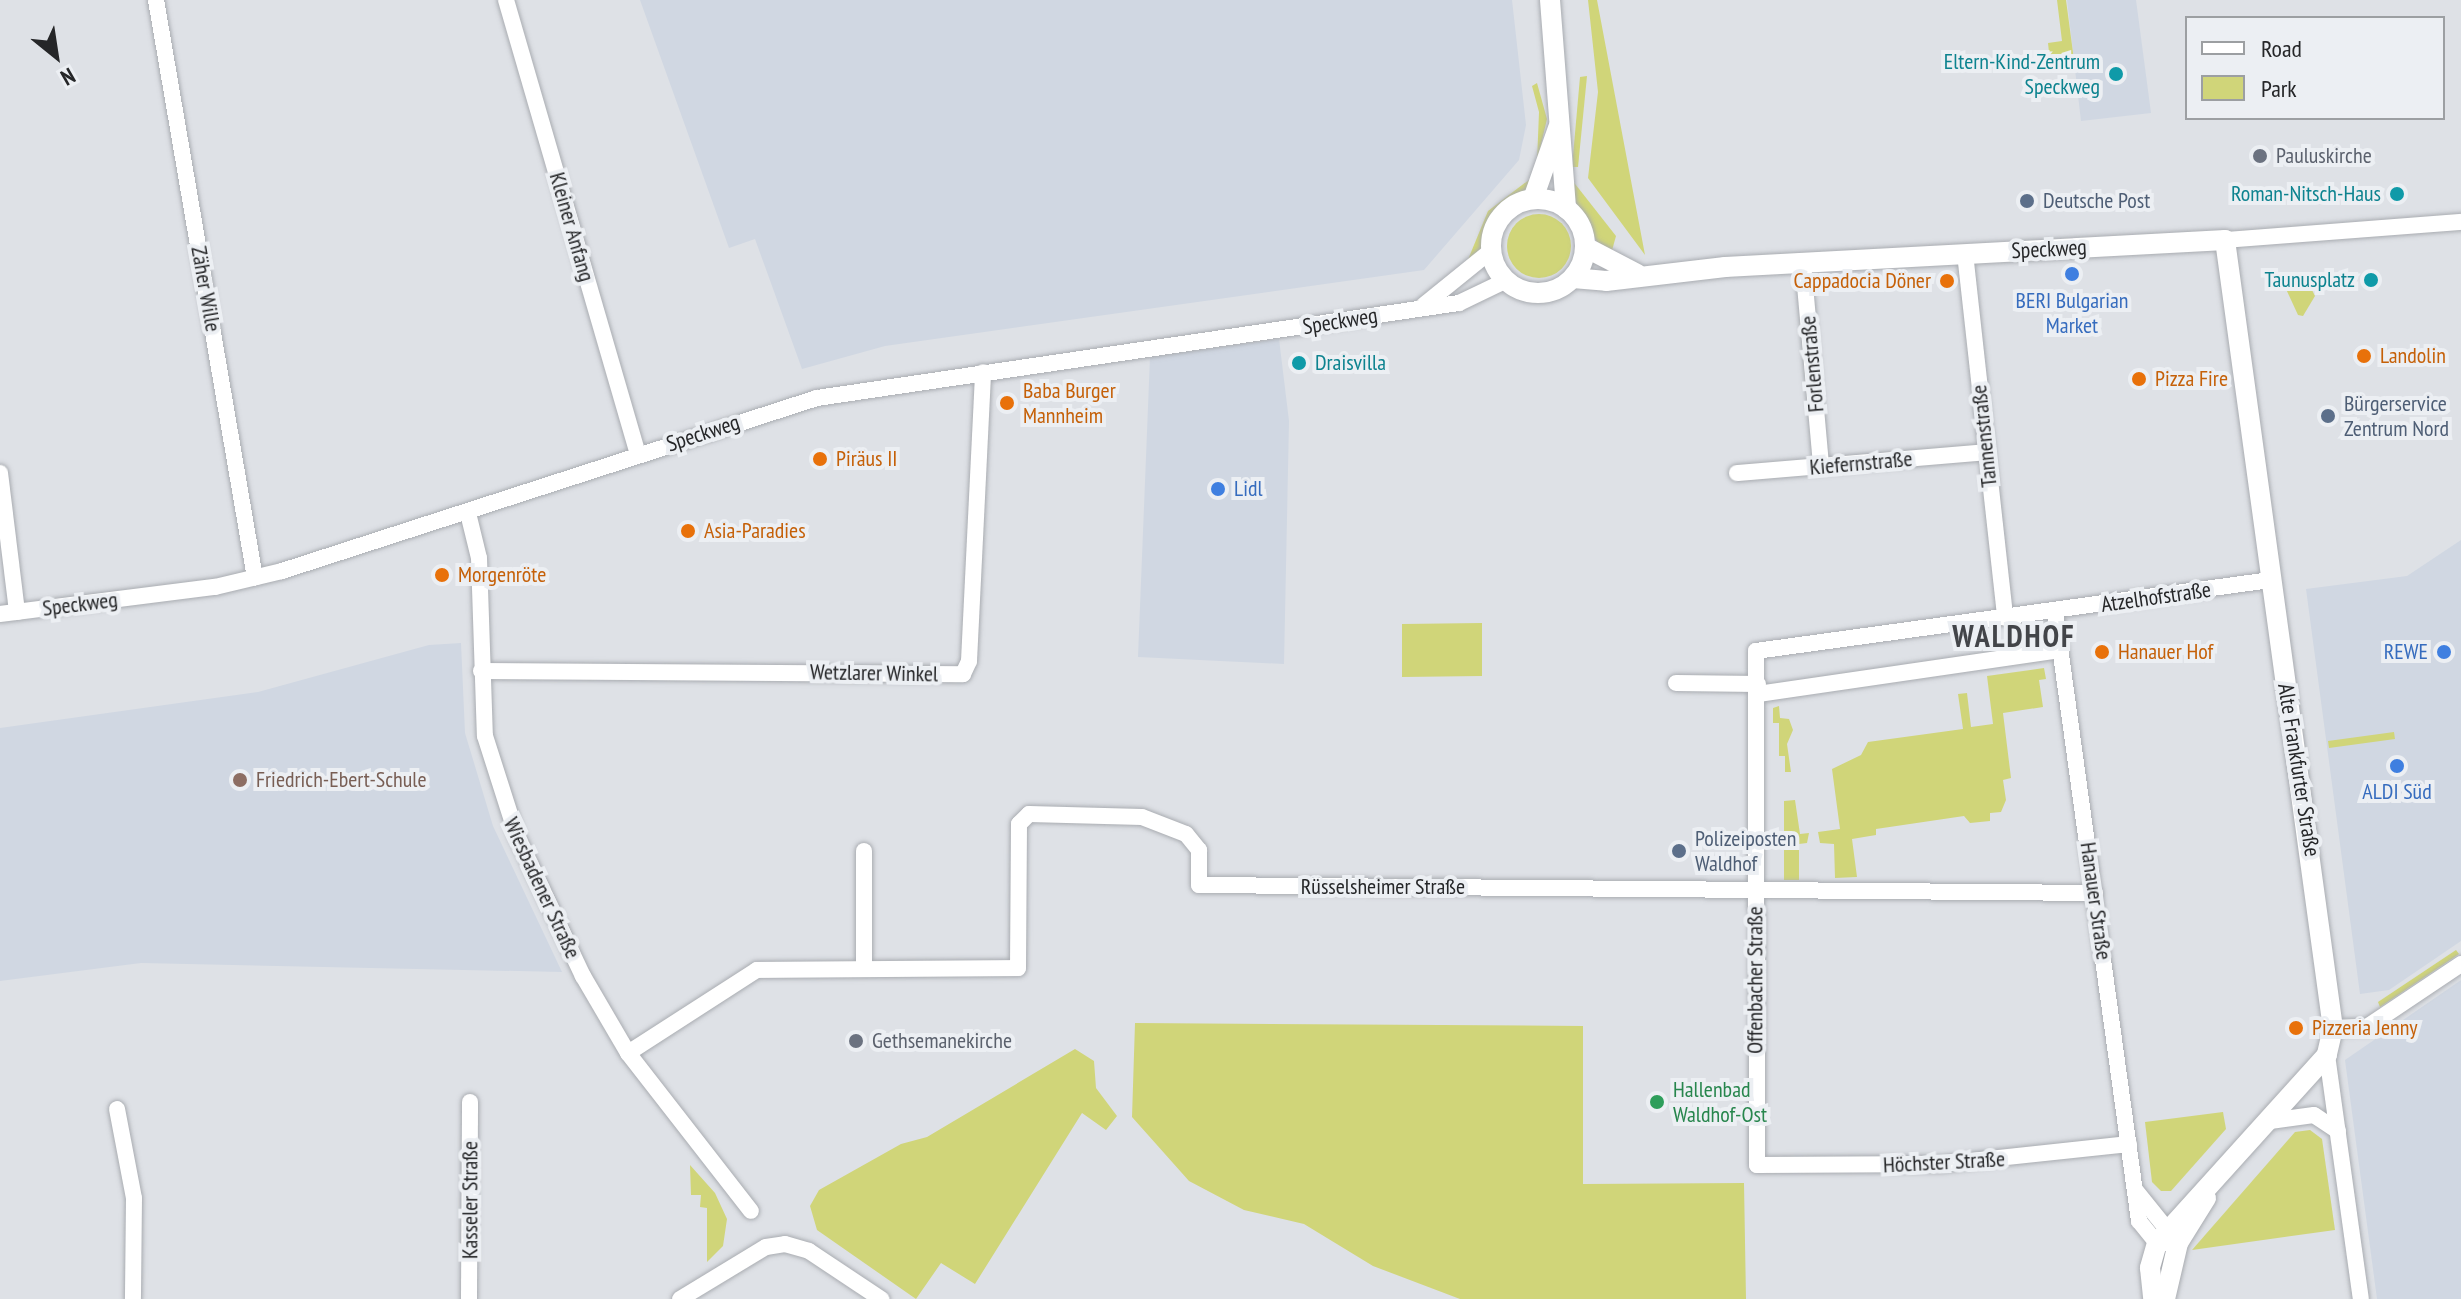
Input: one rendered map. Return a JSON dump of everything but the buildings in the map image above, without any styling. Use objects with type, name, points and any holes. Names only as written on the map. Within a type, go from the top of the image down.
[{"type":"street","name":"Zäher Wille","points":[[156,0],[255,578]]},
{"type":"street","name":"Kleiner Anfang","points":[[506,0],[638,454]]},
{"type":"street","points":[[1550,0],[1566,208]]},
{"type":"street","points":[[1533,199],[1561,117]]},
{"type":"street","points":[[1507,280],[1492,250],[1493,236],[1507,211],[1533,199],[1566,208],[1580,225],[1585,247],[1573,278]]},
{"type":"street","name":"Speckweg","points":[[8,613],[255,578],[468,513],[638,454],[817,398],[1459,303],[1507,280],[1533,292],[1561,287],[1573,278],[1606,281],[1637,274],[2225,240],[2461,222]]},
{"type":"street","name":"Alte Frankfurter Straße","points":[[2225,240],[2333,1028],[2327,1055],[2361,1299]]},
{"type":"street","points":[[1585,247],[1637,274]]},
{"type":"street","points":[[1419,308],[1492,250]]},
{"type":"street","name":"Tannenstraße","points":[[1965,253],[2005,618]]},
{"type":"street","name":"Forlenstraße","points":[[1803,263],[1821,466]]},
{"type":"street","name":"Wetzlarer Winkel","points":[[481,671],[963,674],[969,661],[983,372]]},
{"type":"street","name":"Kiefernstraße","points":[[1737,473],[1986,452]]},
{"type":"street","points":[[0,473],[8,613]]},
{"type":"street","name":"Wiesbadener Straße","points":[[468,513],[479,558],[485,736],[500,793],[545,900],[628,1053],[751,1211]]},
{"type":"street","name":"Atzelhofstraße","points":[[1756,651],[2270,580]]},
{"type":"street","name":"Hanauer Straße","points":[[2055,611],[2139,1221],[2157,1243]]},
{"type":"street","points":[[1676,683],[1758,689],[2060,650]]},
{"type":"street","name":"Offenbacher Straße","points":[[1756,651],[1757,1165]]},
{"type":"street","name":"Rüsselsheimer Straße","points":[[628,1053],[757,970],[1018,968],[1019,824],[1029,814],[1142,817],[1186,834],[1199,850],[1199,885],[2095,893]]},
{"type":"street","points":[[864,851],[864,967]]},
{"type":"street","points":[[2333,1028],[2367,1027],[2461,964]]},
{"type":"street","points":[[2153,1299],[2150,1268],[2157,1243],[2173,1234],[2327,1055]]},
{"type":"street","name":"Kasseler Straße","points":[[469,1299],[470,1102]]},
{"type":"street","points":[[117,1109],[134,1198],[133,1299]]},
{"type":"street","points":[[2270,1121],[2306,1114],[2338,1131]]},
{"type":"street","name":"Höchster Straße","points":[[1757,1165],[1943,1164],[2129,1144]]},
{"type":"street","points":[[2136,1191],[2173,1234],[2165,1299]]},
{"type":"street","points":[[680,1299],[766,1247],[785,1244],[809,1251],[881,1299]]},
{"type":"shaded area","points":[[640,0],[1512,0],[1526,125],[1519,160],[1424,270],[885,346],[802,369],[755,239],[729,248]]},
{"type":"shaded area","points":[[2067,0],[2136,0],[2151,113],[2081,121]]},
{"type":"shaded area","points":[[1279,339],[1289,421],[1284,664],[1138,657],[1150,357]]},
{"type":"shaded area","points":[[2461,540],[2461,941],[2389,990],[2360,994],[2306,589],[2407,576]]},
{"type":"shaded area","name":"Friedrich-Ebert-Schule","points":[[461,643],[465,733],[493,826],[562,972],[141,963],[0,981],[0,728],[258,692],[429,645]]},
{"type":"shaded area","points":[[2461,980],[2461,1299],[2377,1299],[2345,1060]]},
{"type":"green space","points":[[1588,0],[1597,0],[1645,255],[1588,178],[1598,92]]},
{"type":"green space","points":[[2057,0],[2066,0],[2074,60],[2050,62],[2048,43],[2062,41]]},
{"type":"green space","points":[[1587,76],[1578,167],[1572,167],[1580,77]]},
{"type":"green space","points":[[1537,83],[1547,119],[1537,162],[1539,112],[1532,86]]},
{"type":"green space","points":[[1538,173],[1529,189],[1496,211],[1482,251],[1467,262],[1488,211]]},
{"type":"green space","points":[[1572,180],[1616,236],[1611,254],[1597,242],[1576,203]]},
{"type":"green space","points":[[1539,214],[1562,223],[1571,246],[1562,269],[1539,278],[1516,269],[1507,246],[1516,223]]},
{"type":"green space","points":[[2291,276],[2305,276],[2315,296],[2303,316],[2298,315],[2286,289]]},
{"type":"green space","points":[[1482,623],[1482,676],[1402,677],[1402,624]]},
{"type":"green space","points":[[2044,668],[2046,679],[2039,680],[2043,707],[2003,713],[2011,778],[2003,780],[2006,800],[2001,812],[1990,813],[1990,821],[1970,823],[1964,816],[1876,829],[1876,835],[1852,839],[1857,877],[1835,878],[1834,844],[1820,843],[1818,832],[1840,829],[1832,769],[1861,755],[1868,742],[1963,729],[1958,694],[1967,693],[1971,727],[1993,724],[1987,676]]},
{"type":"green space","points":[[1779,706],[1780,718],[1789,719],[1793,730],[1787,744],[1791,772],[1785,772],[1785,756],[1779,756],[1779,723],[1773,723],[1773,708]]},
{"type":"green space","points":[[2394,732],[2395,739],[2329,748],[2328,741]]},
{"type":"green space","points":[[1795,800],[1800,834],[1809,833],[1807,843],[1799,844],[1799,880],[1784,880],[1784,801]]},
{"type":"green space","points":[[2456,950],[2459,954],[2380,1007],[2378,1002]]},
{"type":"green space","points":[[1135,1023],[1583,1026],[1583,1184],[1744,1183],[1746,1299],[1460,1299],[1373,1266],[1304,1224],[1244,1210],[1189,1181],[1132,1117]]},
{"type":"green space","points":[[1075,1049],[1094,1061],[1096,1088],[1117,1116],[1106,1130],[1082,1113],[975,1284],[941,1263],[916,1299],[817,1230],[810,1206],[819,1190],[901,1144],[927,1137]]},
{"type":"green space","points":[[2223,1112],[2226,1129],[2171,1191],[2161,1191],[2152,1182],[2145,1122]]},
{"type":"green space","points":[[2310,1130],[2322,1139],[2335,1230],[2192,1250],[2295,1132]]},
{"type":"green space","points":[[690,1165],[715,1193],[727,1219],[723,1246],[707,1262],[707,1208],[700,1207],[701,1195],[691,1195]]},
{"type":"place","name":"Eltern-Kind-Zentrum Speckweg","points":[[2116,74]]},
{"type":"place","name":"Pauluskirche","points":[[2260,156]]},
{"type":"place","name":"Roman-Nitsch-Haus","points":[[2397,194]]},
{"type":"place","name":"Deutsche Post","points":[[2027,201]]},
{"type":"place","name":"BERI Bulgarian Market","points":[[2072,274]]},
{"type":"place","name":"Taunusplatz","points":[[2371,280]]},
{"type":"place","name":"Cappadocia Döner","points":[[1947,281]]},
{"type":"place","name":"Landolin","points":[[2364,356]]},
{"type":"place","name":"Draisvilla","points":[[1299,363]]},
{"type":"place","name":"Pizza Fire","points":[[2139,379]]},
{"type":"place","name":"Baba Burger Mannheim","points":[[1007,403]]},
{"type":"place","name":"Bürgerservice Zentrum Nord","points":[[2328,416]]},
{"type":"place","name":"Piräus II","points":[[820,459]]},
{"type":"place","name":"Lidl","points":[[1218,489]]},
{"type":"place","name":"Asia-Paradies","points":[[688,531]]},
{"type":"place","name":"Morgenröte","points":[[442,575]]},
{"type":"place","name":"Hanauer Hof","points":[[2102,652]]},
{"type":"place","name":"REWE","points":[[2444,652]]},
{"type":"place","name":"ALDI Süd","points":[[2397,766]]},
{"type":"place","name":"Friedrich-Ebert-Schule","points":[[240,780]]},
{"type":"place","name":"Polizeiposten Waldhof","points":[[1679,851]]},
{"type":"place","name":"Pizzeria Jenny","points":[[2296,1028]]},
{"type":"place","name":"Gethsemanekirche","points":[[856,1041]]},
{"type":"place","name":"Hallenbad Waldhof-Ost","points":[[1657,1102]]},
{"type":"district","name":"WALDHOF","points":[[2014,636]]}]
